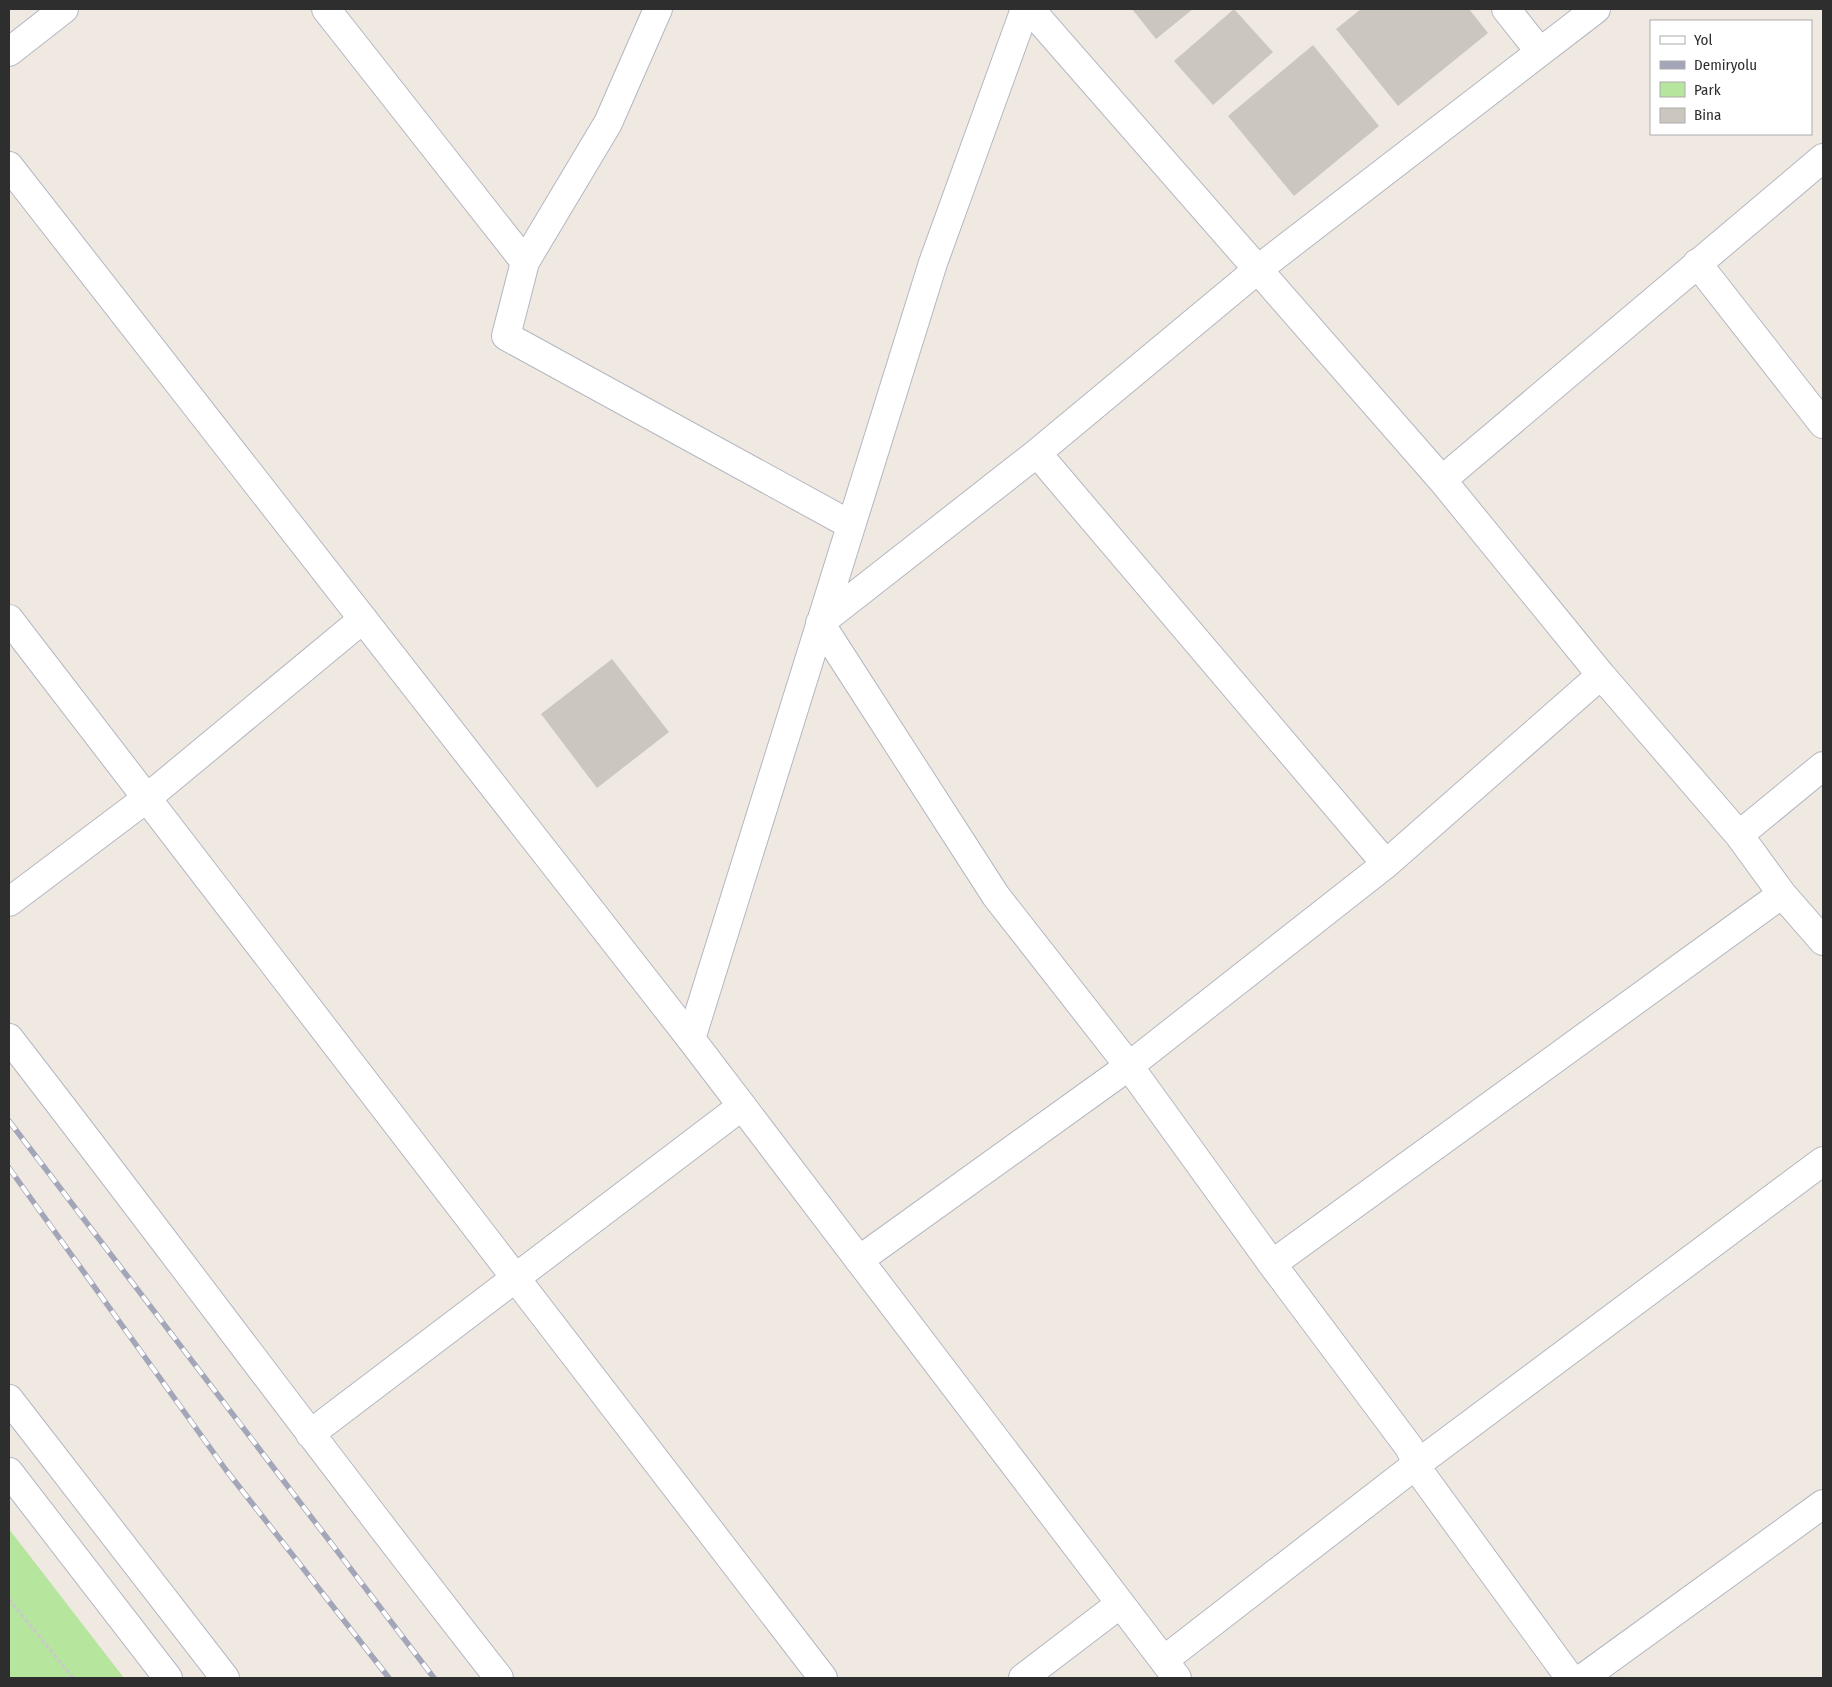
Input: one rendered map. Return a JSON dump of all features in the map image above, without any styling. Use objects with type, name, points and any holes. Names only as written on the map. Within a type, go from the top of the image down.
[{"type":"street","points":[[9,52],[64,9]]},
{"type":"street","points":[[326,9],[524,262]]},
{"type":"street","points":[[658,9],[608,123],[524,262],[506,336],[851,525]]},
{"type":"street","points":[[691,1039],[933,262],[1025,9]]},
{"type":"street","points":[[1030,9],[1442,480],[1601,675],[1739,835],[1782,894],[1823,941]]},
{"type":"street","points":[[1506,9],[1540,52]]},
{"type":"street","points":[[820,623],[1037,453],[1257,270],[1596,9]]},
{"type":"street","points":[[1442,480],[1823,158]]},
{"type":"street","points":[[9,166],[691,1039],[1170,1669],[1417,1464],[1823,1161]]},
{"type":"street","points":[[1697,263],[1823,424]]},
{"type":"street","points":[[1037,453],[1386,864]]},
{"type":"street","points":[[9,619],[823,1678]]},
{"type":"street","points":[[9,902],[146,798],[363,619]]},
{"type":"street","points":[[820,623],[996,896],[1129,1066],[1272,1264],[1409,1447],[1427,1483],[1570,1678]]},
{"type":"street","points":[[859,1260],[1129,1066],[1386,864],[1601,675]]},
{"type":"street","points":[[1739,835],[1823,766]]},
{"type":"street","points":[[1272,1264],[1782,894]]},
{"type":"street","points":[[9,1038],[134,1199],[310,1434],[499,1678]]},
{"type":"street","points":[[310,1434],[742,1106]]},
{"type":"street","points":[[9,1399],[225,1678]]},
{"type":"street","points":[[9,1472],[168,1678]]},
{"type":"street","points":[[1583,1678],[1823,1504]]},
{"type":"street","points":[[1023,1678],[1120,1604]]},
{"type":"path","points":[[9,1599],[73,1678]]},
{"type":"green space","points":[[9,1529],[124,1678],[9,1678]]},
{"type":"building","points":[[1132,9],[1193,9],[1156,39]]},
{"type":"building","points":[[1234,9],[1273,52],[1213,105],[1174,61]]},
{"type":"building","points":[[1361,9],[1469,9],[1488,33],[1398,106],[1336,29]]},
{"type":"building","points":[[1313,45],[1379,126],[1294,196],[1228,116]]},
{"type":"building","points":[[612,659],[669,732],[597,788],[541,714]]},
{"type":"railway","points":[[9,1121],[434,1678]]},
{"type":"railway","points":[[9,1168],[226,1470],[389,1678]]}]
